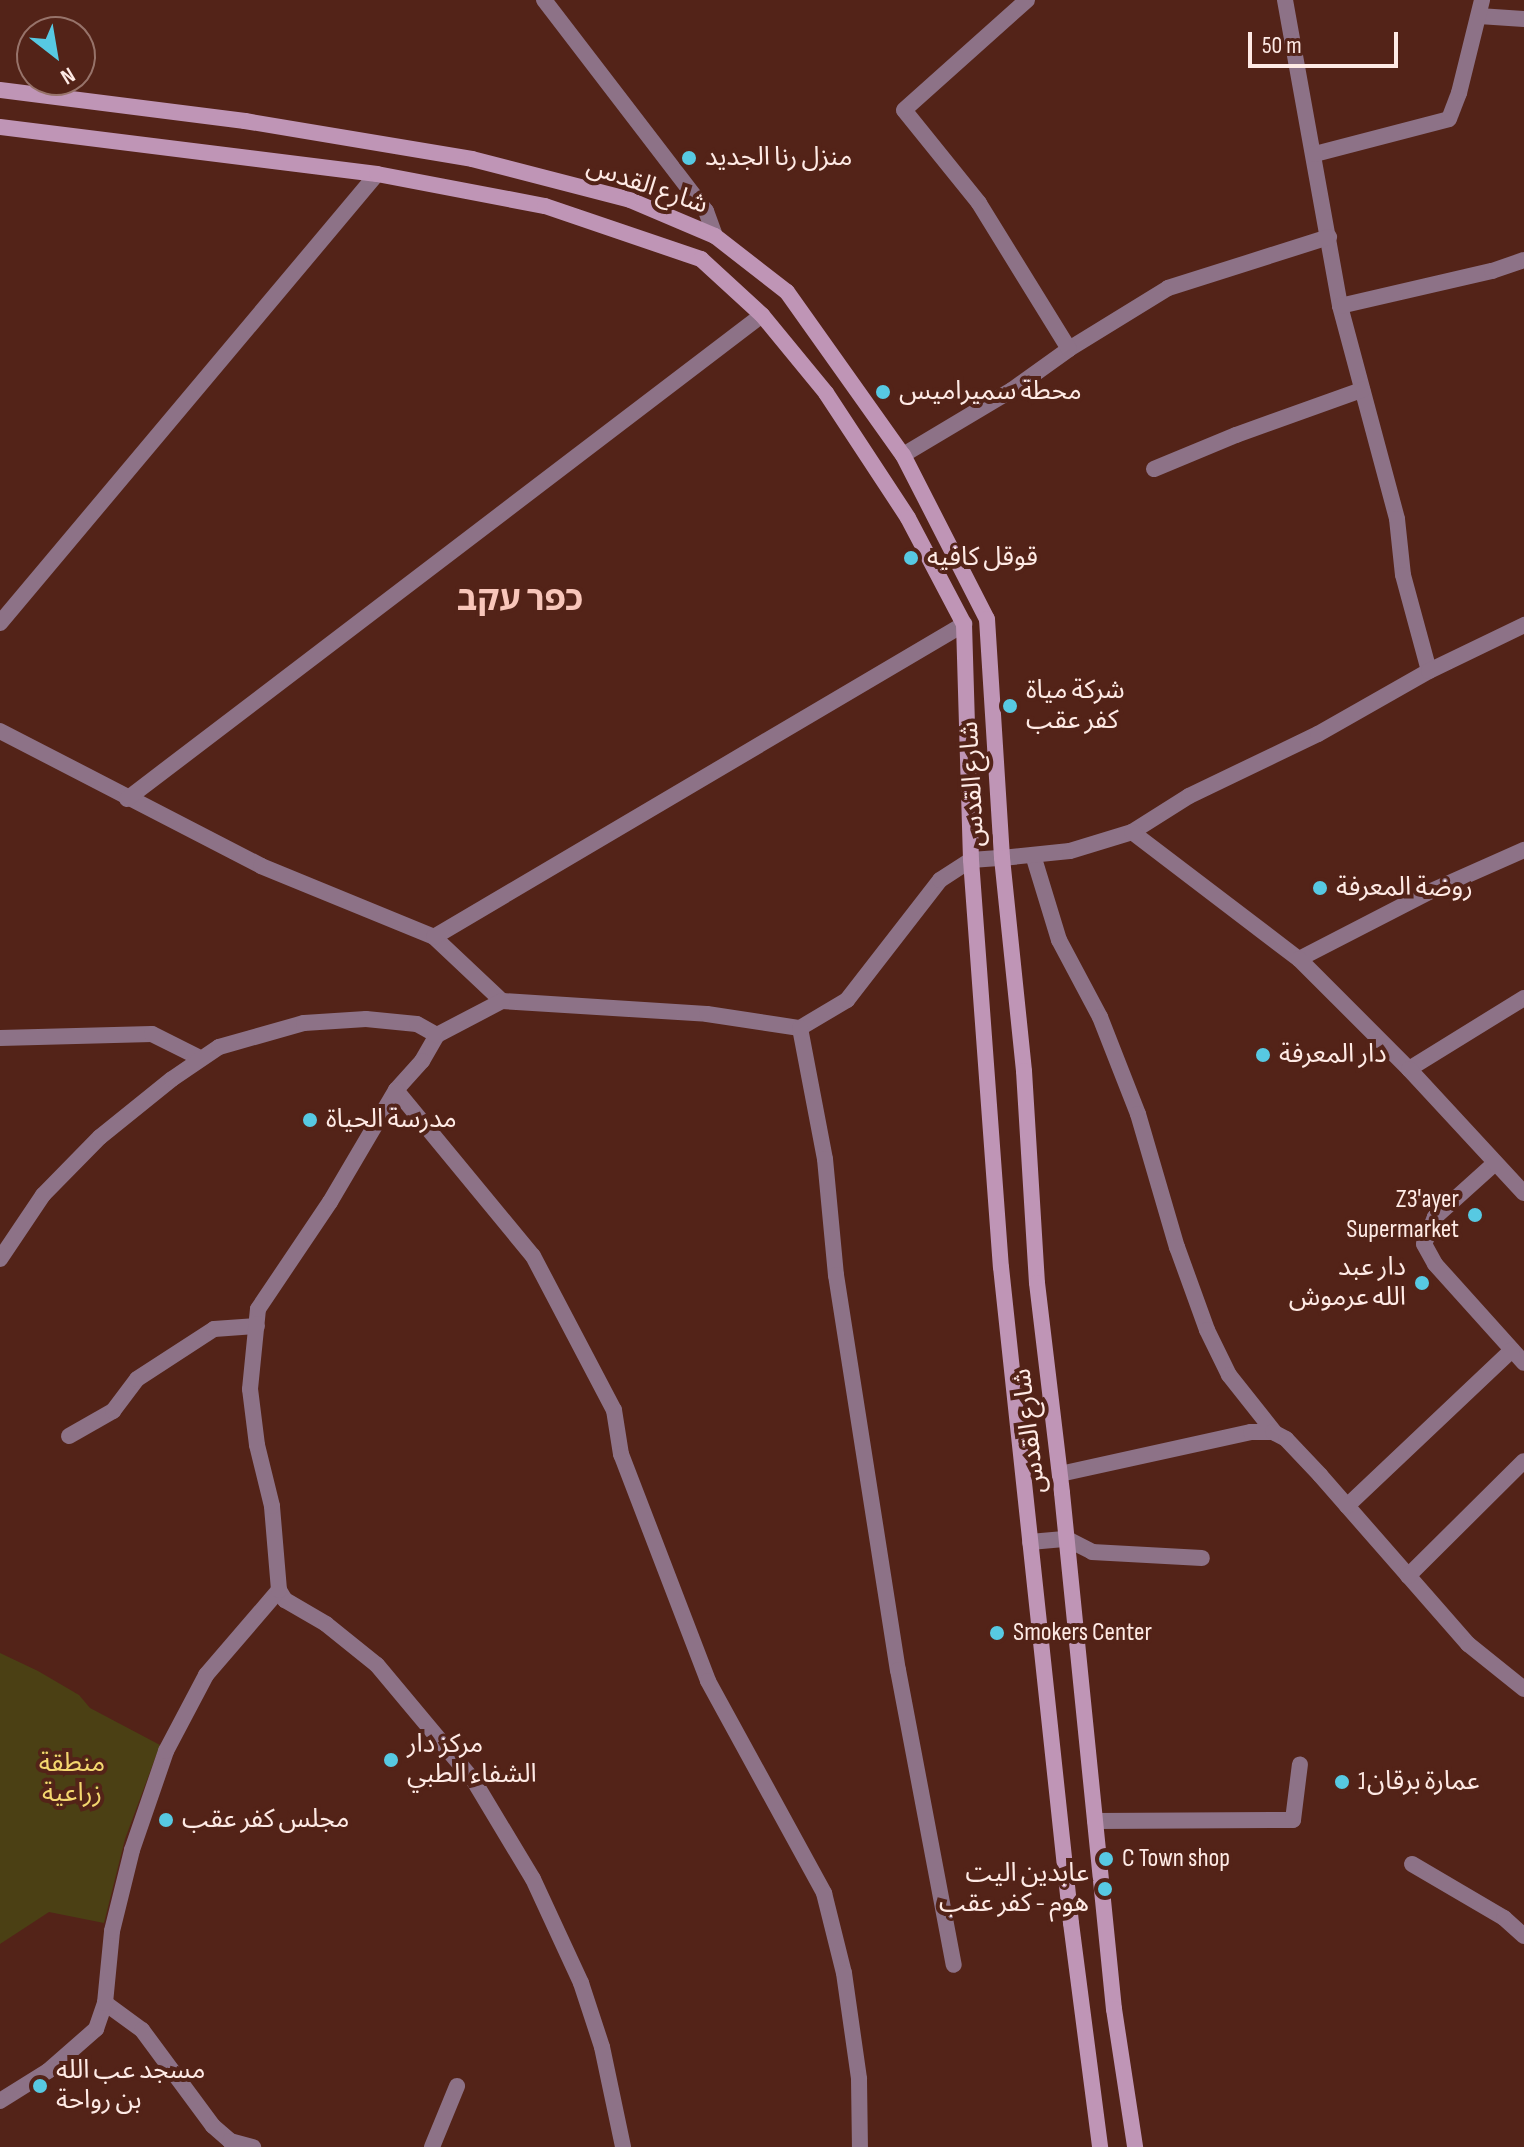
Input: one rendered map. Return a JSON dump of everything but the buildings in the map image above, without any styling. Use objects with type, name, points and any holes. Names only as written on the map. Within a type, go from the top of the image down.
[{"type":"main road","name":"شارع القدس","points":[[0,90],[245,121],[472,159],[630,200],[715,236],[787,292],[903,455],[987,619],[1002,858],[1024,1071],[1037,1283],[1067,1539],[1114,2009],[1135,2147]]},
{"type":"main road","name":"شارع القدس","points":[[0,127],[377,174],[545,206],[701,259],[762,315],[826,393],[908,518],[964,624],[971,860],[1001,1267],[1071,1923],[1100,2147]]},
{"type":"street","points":[[544,0],[706,211],[715,236]]},
{"type":"street","points":[[1027,0],[904,110],[979,203],[1069,349]]},
{"type":"street","points":[[1285,0],[1340,306],[1397,519],[1403,575],[1429,671]]},
{"type":"street","points":[[1315,154],[1449,119],[1480,8],[1524,19]]},
{"type":"street","points":[[0,623],[377,174]]},
{"type":"street","points":[[903,455],[1012,390],[1069,349],[1168,288],[1329,237]]},
{"type":"street","points":[[1340,306],[1492,271],[1524,260]]},
{"type":"street","points":[[127,799],[762,315]]},
{"type":"street","points":[[1154,469],[1236,435],[1362,390]]},
{"type":"street","points":[[434,937],[964,624]]},
{"type":"street","points":[[623,2147],[602,2047],[581,1983],[533,1879],[474,1781],[377,1665],[326,1624],[285,1600],[279,1590],[272,1506],[257,1445],[250,1389],[258,1309],[330,1202],[396,1090],[422,1061],[437,1035],[502,1001],[707,1014],[800,1028],[847,1000],[940,880],[971,860],[1070,851],[1132,832],[1189,796],[1318,734],[1429,671],[1524,625]]},
{"type":"street","points":[[0,731],[261,866],[434,937],[502,1001]]},
{"type":"street","points":[[1132,832],[1299,959],[1409,1069],[1524,1193]]},
{"type":"street","points":[[1299,959],[1429,892],[1524,850]]},
{"type":"street","points":[[1033,855],[1059,940],[1100,1017],[1138,1114],[1177,1247],[1207,1330],[1229,1375],[1275,1433],[1286,1439],[1468,1644],[1524,1689]]},
{"type":"street","points":[[1409,1069],[1524,998]]},
{"type":"street","points":[[0,1259],[43,1195],[90,1147],[200,1058],[219,1047],[304,1023],[366,1019],[417,1024],[437,1035]]},
{"type":"street","points":[[800,1028],[825,1159],[836,1275],[898,1670],[954,1965]]},
{"type":"street","points":[[0,1038],[152,1034],[200,1058]]},
{"type":"street","points":[[396,1090],[533,1256],[614,1410],[621,1454],[708,1681],[824,1893],[844,1973],[859,2079],[860,2147]]},
{"type":"street","points":[[1495,1163],[1435,1217],[1424,1244],[1435,1264],[1524,1363]]},
{"type":"street","points":[[69,1436],[113,1411],[137,1379],[214,1329],[257,1326]]},
{"type":"street","points":[[1347,1506],[1512,1350]]},
{"type":"street","points":[[1060,1474],[1251,1432],[1275,1433]]},
{"type":"street","points":[[1408,1576],[1524,1461]]},
{"type":"street","points":[[1030,1542],[1067,1539],[1092,1552],[1202,1558]]},
{"type":"street","points":[[0,2101],[48,2071],[96,2029],[105,2003],[112,1931],[125,1877],[166,1751],[206,1675],[279,1590]]},
{"type":"street","points":[[1095,1821],[1293,1820],[1300,1764]]},
{"type":"street","points":[[1412,1864],[1504,1918],[1524,1936]]},
{"type":"street","points":[[105,2003],[142,2030],[213,2126],[230,2141],[253,2147]]},
{"type":"street","points":[[432,2147],[457,2086]]},
{"type":"green space","name":"منطقة زراعية","points":[[0,1653],[38,1671],[79,1695],[90,1708],[160,1745],[125,1839],[104,1923],[49,1912],[0,1944]]},
{"type":"place","name":"منزل رنا الجديد","points":[[689,158]]},
{"type":"place","name":"محطة سميراميس","points":[[883,392]]},
{"type":"place","name":"قوقل كافيه","points":[[911,558]]},
{"type":"place","name":"شركة مياة كفر عقب","points":[[1010,706]]},
{"type":"place","name":"روضة المعرفة","points":[[1320,888]]},
{"type":"place","name":"دار المعرفة","points":[[1263,1055]]},
{"type":"place","name":"مدرسة الحياة","points":[[310,1120]]},
{"type":"place","name":"Z3'ayer Supermarket","points":[[1475,1215]]},
{"type":"place","name":"دار عبد الله عرموش","points":[[1422,1283]]},
{"type":"place","name":"Smokers Center","points":[[997,1633]]},
{"type":"place","name":"مركز دار الشفاء الطبي","points":[[391,1760]]},
{"type":"place","name":"1عمارة برقان","points":[[1342,1782]]},
{"type":"place","name":"مجلس كفر عقب","points":[[166,1820]]},
{"type":"place","name":"C Town shop","points":[[1106,1859]]},
{"type":"place","name":"عابدين اليت هوم - كفر عقب","points":[[1105,1889]]},
{"type":"place","name":"مسجد عب الله بن رواحة","points":[[40,2086]]},
{"type":"district","name":"כפר עקב","points":[[520,600]]}]
